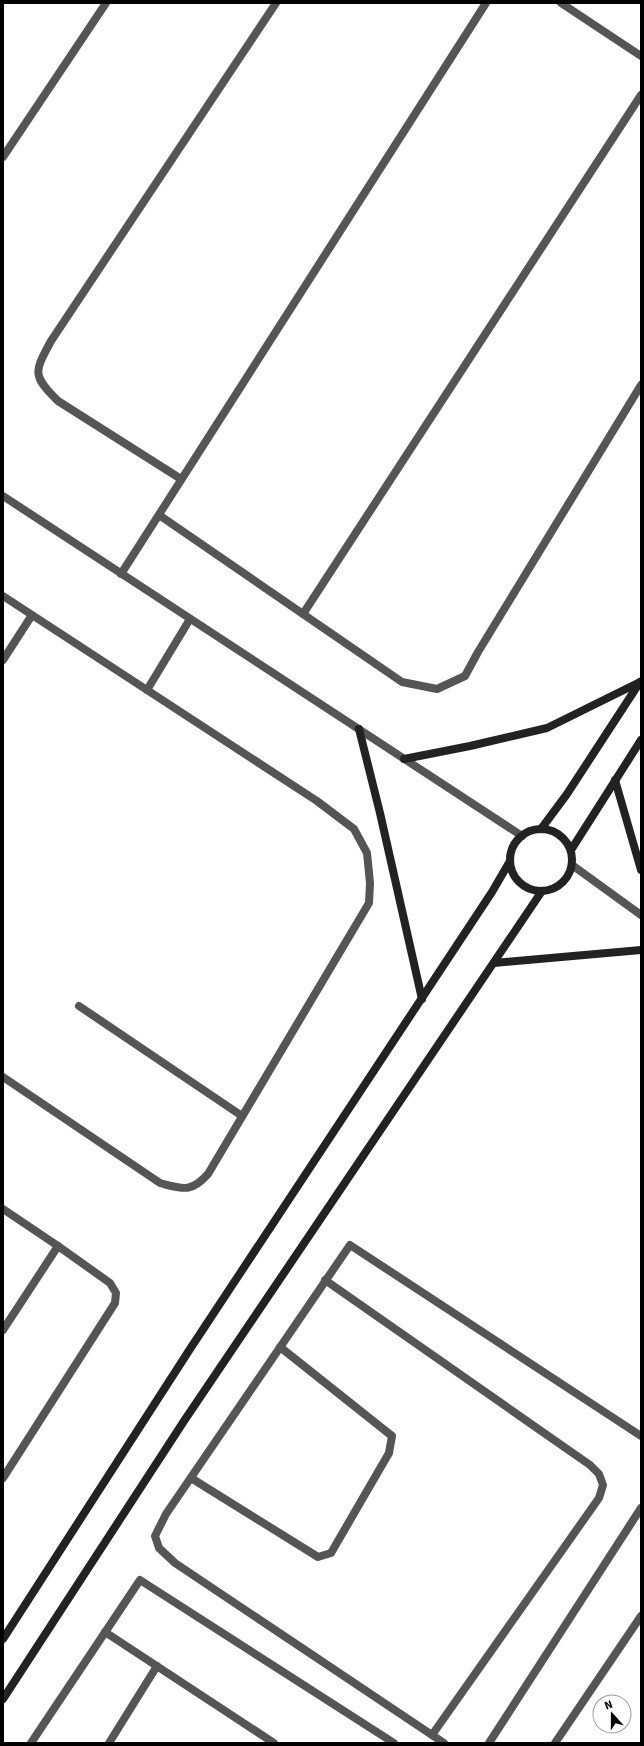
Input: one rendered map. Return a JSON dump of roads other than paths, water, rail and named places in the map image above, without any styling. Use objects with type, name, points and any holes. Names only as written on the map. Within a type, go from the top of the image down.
[{"type":"main road","points":[[404,759],[470,746],[547,728],[641,681]]},
{"type":"main road","points":[[541,829],[568,794],[641,681]]},
{"type":"main road","points":[[358,729],[380,813],[422,999]]},
{"type":"main road","points":[[571,850],[641,740]]},
{"type":"main road","points":[[615,780],[641,870]]},
{"type":"main road","points":[[3,1639],[195,1342],[492,892],[510,861],[516,842],[522,836],[531,831],[541,829],[551,830],[559,834],[566,841],[571,850],[572,865],[569,874],[558,886],[542,891],[530,889],[520,883],[513,872],[510,861]]},
{"type":"main road","points":[[3,1699],[189,1414],[542,891]]},
{"type":"main road","points":[[494,963],[641,950]]},
{"type":"street","points":[[3,157],[106,3]]},
{"type":"street","points":[[181,479],[58,401],[48,391],[38,376],[39,363],[51,341],[276,3]]},
{"type":"street","points":[[121,574],[486,3]]},
{"type":"street","points":[[561,3],[641,56]]},
{"type":"street","points":[[303,614],[641,95]]},
{"type":"street","points":[[158,515],[402,682],[437,689],[465,676],[482,645],[641,385]]},
{"type":"street","points":[[3,496],[522,836]]},
{"type":"street","points":[[3,596],[317,801],[354,829],[367,853],[370,883],[369,903],[208,1174],[201,1182],[185,1189],[160,1183],[3,1077]]},
{"type":"street","points":[[3,660],[32,615]]},
{"type":"street","points":[[147,690],[190,619]]},
{"type":"street","points":[[572,865],[641,915]]},
{"type":"street","points":[[79,1006],[242,1116]]},
{"type":"street","points":[[3,1209],[110,1283],[116,1293],[115,1303],[3,1478]]},
{"type":"street","points":[[444,1743],[175,1563],[159,1548],[155,1536],[166,1514],[350,1245],[641,1436]]},
{"type":"street","points":[[3,1330],[58,1246]]},
{"type":"street","points":[[325,1280],[590,1465],[599,1474],[603,1485],[599,1498],[432,1735]]},
{"type":"street","points":[[191,1478],[318,1557],[330,1553],[390,1453],[392,1436],[280,1347]]},
{"type":"street","points":[[489,1743],[641,1508]]},
{"type":"street","points":[[31,1743],[140,1580],[394,1743]]},
{"type":"street","points":[[555,1743],[641,1616]]},
{"type":"street","points":[[105,1632],[274,1743]]},
{"type":"street","points":[[109,1743],[157,1666]]}]
